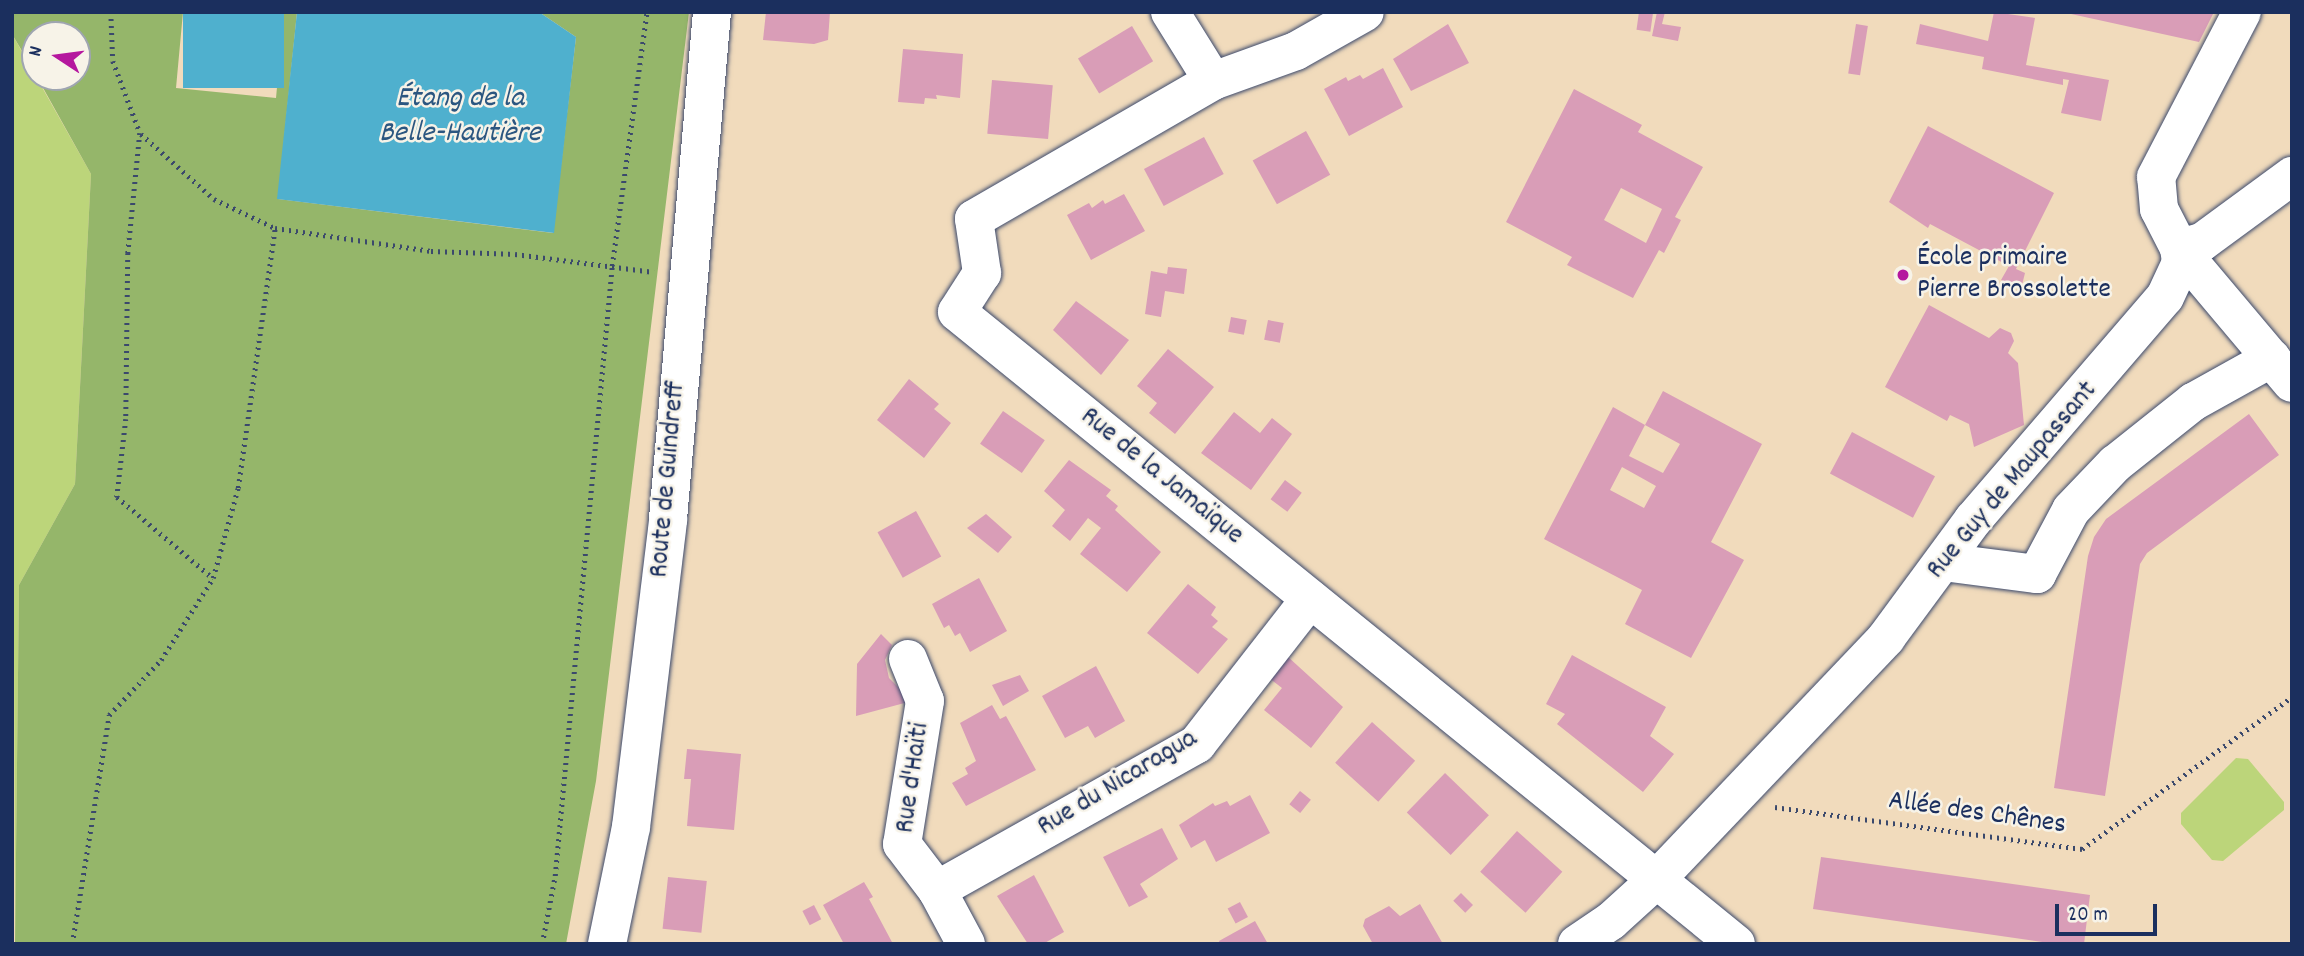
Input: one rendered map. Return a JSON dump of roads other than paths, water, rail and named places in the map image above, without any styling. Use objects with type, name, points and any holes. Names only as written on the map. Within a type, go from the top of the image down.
[{"type":"street","name":"Route de Guindreff","points":[[607,944],[631,827],[665,545],[686,277],[712,12]]},
{"type":"street","points":[[1170,12],[1213,81],[1296,51],[1366,12]]},
{"type":"street","points":[[1943,562],[2037,574],[2071,510],[2115,464],[2193,402],[2282,370],[2195,268],[2180,255],[2159,209],[2156,177],[2242,12]]},
{"type":"street","name":"Rue de la Jamaïque","points":[[1213,81],[974,219],[982,273],[957,312],[1654,882],[1736,944]]},
{"type":"street","points":[[2180,255],[2292,176]]},
{"type":"street","name":"Rue Guy de Maupassant","points":[[1577,944],[1611,921],[1654,882],[1746,782],[1886,638],[1973,520],[2165,297],[2180,255]]},
{"type":"street","name":"Rue du Nicaragua","points":[[937,890],[1196,744],[1310,599]]},
{"type":"street","name":"Rue d'Haïti","points":[[908,659],[925,701],[902,844],[937,890]]},
{"type":"street","points":[[937,890],[966,944]]},
{"type":"water","points":[[183,12],[284,12],[284,88],[183,88]]},
{"type":"water","name":"Étang de la Belle-Hautière","points":[[297,12],[539,12],[576,37],[554,233],[277,199]]},
{"type":"place","name":"École primaire Pierre Brossolette","points":[[1903,275]]}]
